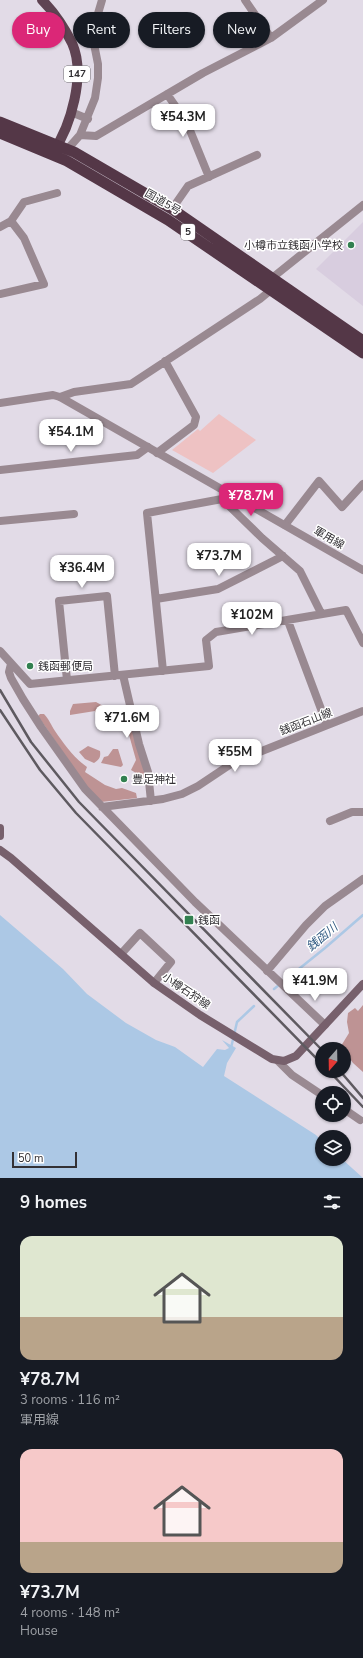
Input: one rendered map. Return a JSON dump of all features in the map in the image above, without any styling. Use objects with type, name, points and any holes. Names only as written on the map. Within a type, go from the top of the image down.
[{"type":"highway","name":"国道5号","points":[[0,122],[59,151],[107,170],[172,209],[363,341]]},
{"type":"highway","name":"国道5号","points":[[0,133],[59,151],[184,230],[363,352]]},
{"type":"main road","name":"147","points":[[42,0],[51,9],[72,44],[77,70],[75,100],[59,151]]},
{"type":"main road","points":[[0,828],[0,836]]},
{"type":"main road","name":"小樽石狩線","points":[[0,850],[12,858],[154,983],[244,1042],[278,1061]]},
{"type":"main road","points":[[278,1061],[289,1060],[296,1056],[363,984]]},
{"type":"street","points":[[59,151],[80,135],[96,98],[98,64],[92,34],[102,0]]},
{"type":"street","points":[[245,0],[271,38]]},
{"type":"street","points":[[80,135],[96,136],[203,73],[271,38],[323,0]]},
{"type":"street","points":[[167,94],[188,123],[209,177]]},
{"type":"street","points":[[71,112],[88,118]]},
{"type":"street","points":[[172,209],[188,186],[257,155]]},
{"type":"street","points":[[0,227],[11,221],[24,202],[57,193]]},
{"type":"street","points":[[272,278],[363,205]]},
{"type":"street","points":[[0,294],[44,284],[24,238],[11,221]]},
{"type":"street","points":[[60,397],[74,392],[131,384],[260,300],[271,290]]},
{"type":"street","points":[[157,453],[194,425],[196,417],[165,361]]},
{"type":"street","points":[[0,403],[53,395],[60,397],[148,447],[224,496],[283,556],[300,571],[321,613]]},
{"type":"street","points":[[0,470],[137,455],[148,447]]},
{"type":"street","points":[[284,525],[319,481],[342,507],[363,484]]},
{"type":"street","points":[[163,671],[147,513],[224,496]]},
{"type":"street","name":"軍用線","points":[[224,496],[284,525],[363,570]]},
{"type":"street","points":[[0,521],[74,514]]},
{"type":"street","points":[[156,599],[218,589],[283,556]]},
{"type":"street","points":[[67,680],[59,601],[107,596],[119,675],[148,772],[151,801]]},
{"type":"street","points":[[0,651],[30,684],[209,666],[206,640],[216,632],[314,617],[321,613],[346,610],[363,643]]},
{"type":"street","points":[[288,621],[327,725]]},
{"type":"street","points":[[11,664],[9,672],[11,678],[41,727],[85,789],[195,902],[325,1025]]},
{"type":"street","name":"銭函石山線","points":[[102,807],[163,800],[189,791],[234,762],[363,711]]},
{"type":"street","points":[[330,822],[352,812],[363,812]]},
{"type":"street","points":[[267,971],[306,925],[325,906],[363,879]]},
{"type":"street","points":[[121,954],[140,933],[171,962],[154,983]]},
{"type":"street","points":[[278,1061],[292,1075],[315,1090]]},
{"type":"street","points":[[351,1114],[360,1120]]},
{"type":"shaded area","name":"小樽市立銭函小学校","points":[[363,222],[363,306],[316,269]]},
{"type":"shaded area","points":[[219,414],[256,440],[213,473],[172,450],[198,429],[200,431]]},
{"type":"shaded area","points":[[96,702],[105,707],[108,721],[129,716],[144,771],[145,780],[137,778],[136,773],[131,770],[136,760],[126,724],[105,731],[101,730],[95,711],[70,715],[73,704]]},
{"type":"shaded area","points":[[40,714],[44,714],[46,716],[55,731],[70,750],[87,767],[85,772],[105,785],[116,789],[122,788],[136,793],[137,798],[101,802],[87,787],[38,716]]},
{"type":"shaded area","points":[[88,746],[100,751],[99,758],[94,763],[85,759],[79,752]]},
{"type":"shaded area","points":[[113,749],[118,749],[123,765],[121,767],[101,763],[104,757],[108,756]]},
{"type":"shaded area","points":[[363,1005],[363,1072],[351,1060],[351,1042],[343,1042],[349,1033],[347,1022],[348,1013],[355,1008],[358,1011]]},
{"type":"water","points":[[0,915],[63,969],[87,994],[126,1023],[156,1040],[175,1047],[203,1067],[217,1049],[225,1050],[229,1048],[222,1040],[236,1048],[227,1063],[224,1076],[315,1134],[315,1166],[350,1166],[363,1178],[0,1178]]},
{"type":"waterway","name":"銭函川","points":[[274,989],[363,915]]},
{"type":"waterway","name":"銭函川","points":[[231,1048],[237,1022],[254,1006]]},
{"type":"railway","points":[[0,690],[31,742],[79,802],[315,1043]]},
{"type":"railway","points":[[0,710],[40,770],[76,813],[315,1057]]},
{"type":"railway","points":[[336,1078],[363,1107]]},
{"type":"railway","points":[[346,1078],[363,1098]]},
{"type":"place","name":"小樽市立銭函小学校","points":[[351,245]]},
{"type":"place","name":"銭函郵便局","points":[[30,666]]},
{"type":"place","name":"豊足神社","points":[[124,779]]},
{"type":"place","name":"銭函","points":[[189,920]]}]
